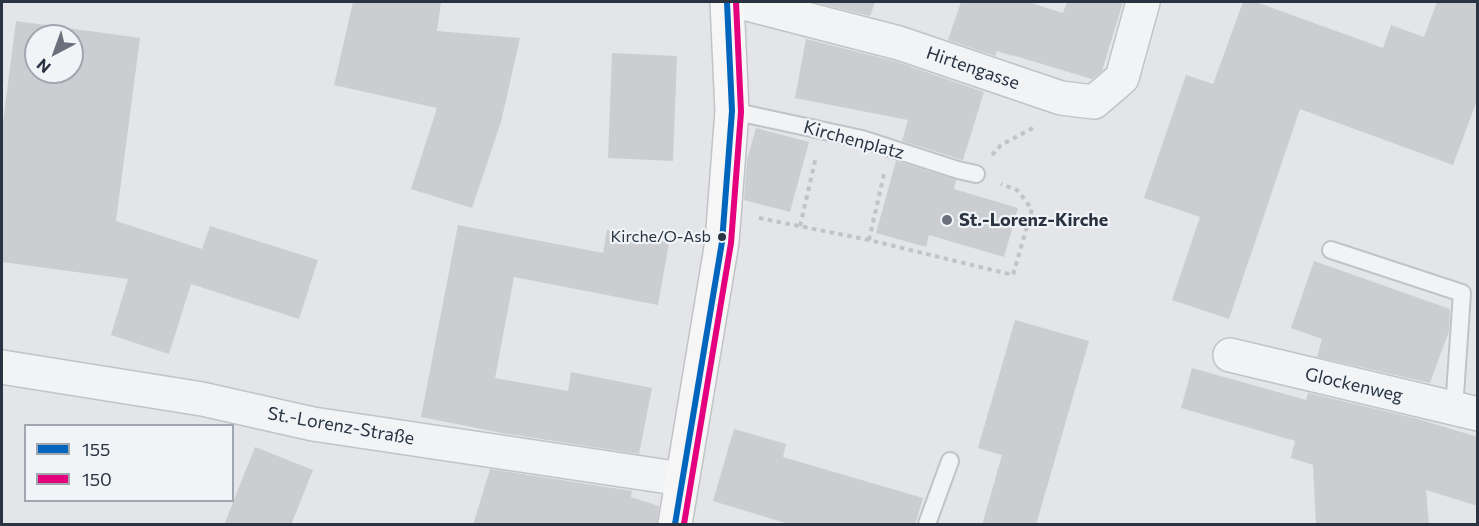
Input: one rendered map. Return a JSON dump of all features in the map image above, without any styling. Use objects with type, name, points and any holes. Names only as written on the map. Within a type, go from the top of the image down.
[{"type":"street","points":[[675,524],[722,242],[732,111],[727,2]]},
{"type":"street","name":"Hirtengasse","points":[[740,2],[899,43],[1062,98],[1094,102],[1122,78],[1143,2]]},
{"type":"street","name":"Glockenweg","points":[[1230,355],[1466,411]]},
{"type":"street","name":"St.-Lorenz-Straße","points":[[2,367],[202,399],[313,424],[682,479]]},
{"type":"lane","name":"Kirchenplatz","points":[[732,111],[862,139],[976,174]]},
{"type":"lane","points":[[1331,250],[1462,293],[1466,411]]},
{"type":"lane","points":[[927,525],[950,461]]},
{"type":"path","points":[[723,211],[869,240],[1013,275],[1032,209],[1017,190],[976,174],[1001,145],[1034,127],[1062,98]]},
{"type":"path","points":[[800,226],[822,130]]},
{"type":"path","points":[[869,240],[890,148]]},
{"type":"building","points":[[353,2],[441,2],[437,31],[520,38],[501,122],[472,208],[411,189],[437,108],[334,85]]},
{"type":"building","points":[[813,2],[875,2],[870,16]]},
{"type":"building","points":[[961,2],[1028,2],[1063,13],[1067,2],[1123,2],[1102,71],[1092,79],[997,51],[995,56],[948,40]]},
{"type":"building","points":[[1243,2],[1256,2],[1383,48],[1391,25],[1424,37],[1437,2],[1478,2],[1478,98],[1453,165],[1300,109],[1229,319],[1172,300],[1200,217],[1144,198],[1186,75],[1213,84]]},
{"type":"building","points":[[16,21],[38,24],[24,24],[24,84],[84,84],[84,30],[140,38],[116,221],[202,249],[210,226],[318,260],[299,319],[191,284],[169,354],[111,335],[128,279],[2,262],[2,130]]},
{"type":"building","points":[[806,39],[894,61],[984,92],[963,160],[902,141],[908,120],[795,98]]},
{"type":"building","points":[[612,53],[677,56],[673,161],[608,158]]},
{"type":"building","points":[[756,128],[809,142],[790,212],[744,200],[747,160]]},
{"type":"building","name":"St.-Lorenz-Kirche","points":[[896,161],[956,180],[954,189],[1018,208],[1004,257],[929,235],[926,247],[876,233]]},
{"type":"building","points":[[458,225],[603,253],[607,230],[669,243],[658,305],[514,277],[495,378],[568,391],[571,372],[652,388],[639,454],[502,433],[421,417]]},
{"type":"building","points":[[1314,261],[1450,309],[1449,331],[1430,383],[1317,357],[1322,339],[1291,328]]},
{"type":"building","points":[[1015,320],[1089,341],[1036,525],[982,525],[1002,455],[978,448]]},
{"type":"building","points":[[1192,368],[1306,400],[1308,393],[1418,419],[1478,437],[1478,506],[1426,490],[1429,525],[1316,525],[1313,465],[1291,458],[1295,441],[1181,408]]},
{"type":"building","points":[[734,429],[786,444],[783,457],[923,498],[915,525],[792,525],[713,501]]},
{"type":"building","points":[[255,447],[313,470],[291,525],[224,525]]},
{"type":"building","points":[[490,469],[632,491],[631,497],[659,506],[657,525],[473,525]]},
{"type":"transit line","name":"155","points":[[675,524],[722,242],[732,111],[727,2]]},
{"type":"transit line","name":"150","points":[[684,524],[731,243],[741,112],[736,2]]},
{"type":"place","name":"St.-Lorenz-Kirche","points":[[947,220]]},
{"type":"place","name":"Kirche/O-Asb","points":[[722,237]]}]
